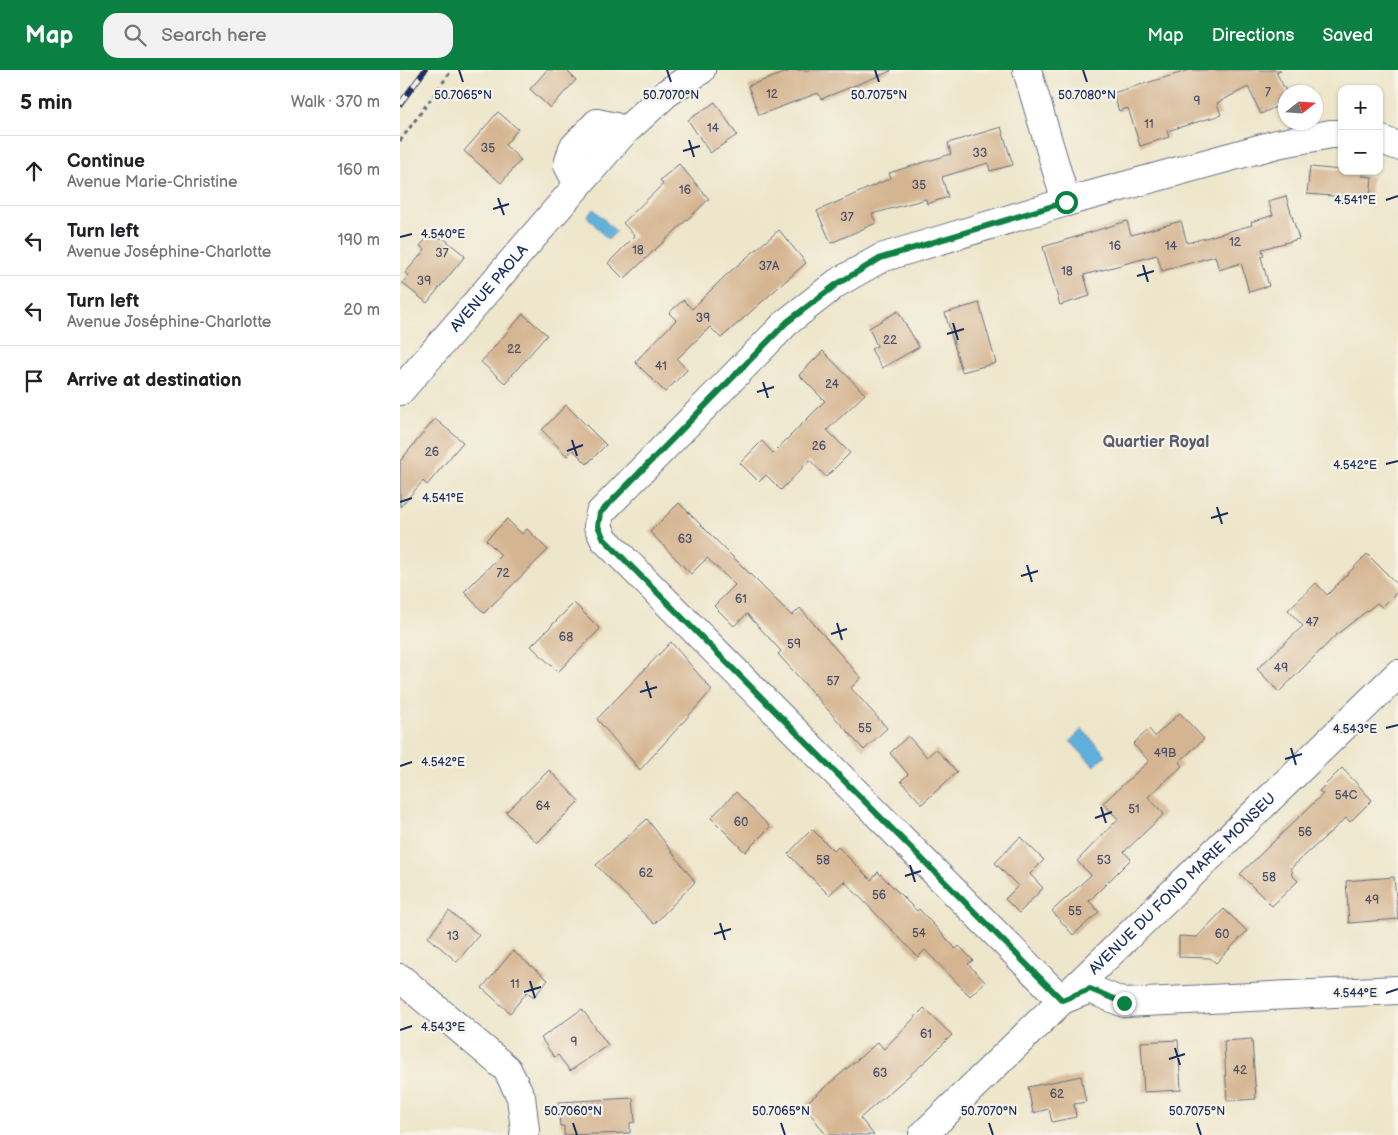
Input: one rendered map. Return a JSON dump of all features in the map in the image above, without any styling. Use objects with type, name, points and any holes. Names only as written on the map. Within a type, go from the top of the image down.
[{"type":"street","name":"AVENUE PAOLA","points":[[400,391],[622,134],[667,93],[701,70]]},
{"type":"street","points":[[1027,70],[1066,202]]},
{"type":"street","points":[[1338,134],[1277,144],[1066,202],[881,258],[837,284],[787,322],[600,513],[598,526],[604,539],[1062,1000],[1090,989],[1124,1003],[1398,990]]},
{"type":"street","points":[[1383,140],[1398,146]]},
{"type":"street","name":"AVENUE DU FOND MARIE MONSEU","points":[[923,1135],[1398,674]]},
{"type":"street","points":[[400,978],[507,1069],[521,1097],[524,1135]]},
{"type":"path","points":[[400,141],[452,70]]},
{"type":"water","points":[[594,209],[616,232],[608,240],[587,216]]},
{"type":"water","points":[[1082,729],[1106,755],[1094,766],[1070,741]]},
{"type":"building","points":[[547,70],[566,70],[576,80],[550,108],[530,89]]},
{"type":"building","points":[[793,70],[891,71],[821,99],[818,93],[759,115],[748,86]]},
{"type":"building","points":[[1190,70],[1281,70],[1276,72],[1283,85],[1278,85],[1278,106],[1261,114],[1248,87],[1217,103],[1221,115],[1167,131],[1169,137],[1140,146],[1128,108],[1119,111],[1113,93]]},
{"type":"building","points":[[715,102],[737,135],[710,153],[688,120]]},
{"type":"building","points":[[498,112],[518,129],[505,145],[521,160],[501,183],[464,151]]},
{"type":"building","points":[[1001,127],[1013,165],[990,171],[988,163],[942,177],[948,197],[927,204],[926,199],[872,214],[876,223],[831,243],[817,211],[891,178],[889,173],[951,154],[948,143]]},
{"type":"building","points":[[679,164],[709,199],[624,279],[608,263],[635,236],[623,223],[663,184],[660,180]]},
{"type":"building","points":[[1310,167],[1338,170],[1338,175],[1372,177],[1370,199],[1307,194]]},
{"type":"building","points":[[1286,196],[1299,239],[1262,249],[1264,256],[1261,257],[1269,286],[1249,292],[1241,263],[1219,270],[1215,256],[1162,271],[1157,255],[1084,275],[1090,296],[1060,305],[1043,247],[1127,221],[1131,235],[1181,221],[1187,243],[1252,225],[1251,222],[1273,215],[1268,201]]},
{"type":"building","points":[[779,230],[806,263],[721,338],[710,327],[677,359],[687,370],[665,392],[635,362],[676,320],[669,313],[683,300],[692,309],[725,276]]},
{"type":"building","points":[[432,232],[441,239],[442,237],[465,256],[427,303],[402,283],[409,275],[405,273],[425,250],[420,246]]},
{"type":"building","points":[[979,303],[996,363],[962,372],[945,313]]},
{"type":"building","points":[[898,311],[919,347],[882,368],[871,349],[877,346],[869,328]]},
{"type":"building","points":[[523,314],[547,335],[505,383],[481,362]]},
{"type":"building","points":[[823,351],[865,394],[827,430],[850,453],[826,477],[810,460],[781,490],[766,475],[759,482],[740,463],[762,441],[773,453],[825,401],[799,375]]},
{"type":"building","points":[[566,405],[606,445],[587,464],[573,450],[567,456],[542,430]]},
{"type":"building","points":[[435,419],[463,442],[427,485],[423,481],[400,507],[400,461]]},
{"type":"building","points":[[679,503],[792,616],[800,608],[861,678],[851,688],[887,728],[864,750],[778,654],[781,651],[747,614],[734,626],[714,606],[735,585],[707,558],[691,574],[650,532]]},
{"type":"building","points":[[507,519],[522,534],[527,529],[548,550],[484,613],[464,592],[501,555],[486,540]]},
{"type":"building","points":[[1367,554],[1398,585],[1398,591],[1382,607],[1377,603],[1336,635],[1279,692],[1257,669],[1303,626],[1288,610],[1316,583],[1327,595]]},
{"type":"building","points":[[574,603],[600,629],[558,672],[531,646]]},
{"type":"building","points":[[671,642],[712,690],[640,770],[597,719]]},
{"type":"building","points":[[1180,713],[1204,739],[1179,762],[1182,766],[1148,797],[1164,814],[1124,852],[1131,859],[1089,901],[1099,912],[1073,935],[1052,911],[1091,875],[1077,861],[1118,819],[1103,803],[1149,761],[1133,744],[1149,729],[1155,736]]},
{"type":"building","points":[[908,736],[927,757],[936,749],[957,772],[922,804],[901,781],[908,774],[890,753]]},
{"type":"building","points":[[1342,768],[1372,800],[1350,822],[1346,818],[1290,869],[1293,872],[1291,874],[1298,881],[1272,906],[1240,874],[1323,794],[1319,791]]},
{"type":"building","points":[[549,770],[579,801],[537,843],[506,812]]},
{"type":"building","points":[[736,792],[770,827],[745,852],[711,818]]},
{"type":"building","points":[[647,819],[695,882],[654,924],[596,865]]},
{"type":"building","points":[[812,829],[834,851],[838,847],[871,880],[878,872],[917,911],[919,909],[956,949],[959,946],[973,960],[968,964],[985,982],[970,996],[925,950],[918,957],[844,881],[829,895],[788,854]]},
{"type":"building","points":[[1020,837],[1044,860],[1030,874],[1043,888],[1019,913],[1005,899],[1018,886],[995,863]]},
{"type":"building","points":[[1394,877],[1398,919],[1349,923],[1346,881]]},
{"type":"building","points":[[1224,909],[1247,931],[1216,963],[1210,958],[1179,957],[1179,936],[1197,937]]},
{"type":"building","points":[[449,911],[479,935],[457,962],[428,937]]},
{"type":"building","points":[[513,951],[548,980],[534,997],[527,992],[510,1013],[482,988]]},
{"type":"building","points":[[924,1008],[952,1035],[928,1059],[860,1118],[874,1135],[826,1135],[804,1105],[878,1042],[884,1049]]},
{"type":"building","points":[[582,1009],[608,1045],[570,1071],[558,1055],[554,1057],[541,1038]]},
{"type":"building","points":[[1252,1039],[1256,1099],[1227,1101],[1224,1041]]},
{"type":"building","points":[[1178,1040],[1181,1090],[1144,1092],[1141,1042]]},
{"type":"building","points":[[1081,1076],[1086,1102],[1074,1104],[1076,1117],[1052,1122],[1049,1109],[1033,1113],[1028,1087]]},
{"type":"building","points":[[633,1098],[635,1122],[630,1123],[630,1133],[564,1135],[564,1126],[560,1126],[558,1102]]},
{"type":"railway","points":[[400,104],[425,70]]},
{"type":"district","name":"Quartier Royal","points":[[1156,442]]},
{"type":"route","points":[[1066,202],[881,258],[837,284],[787,322],[600,513],[598,526],[604,539],[1062,1000],[1090,989],[1117,1002],[1124,1003]]}]
